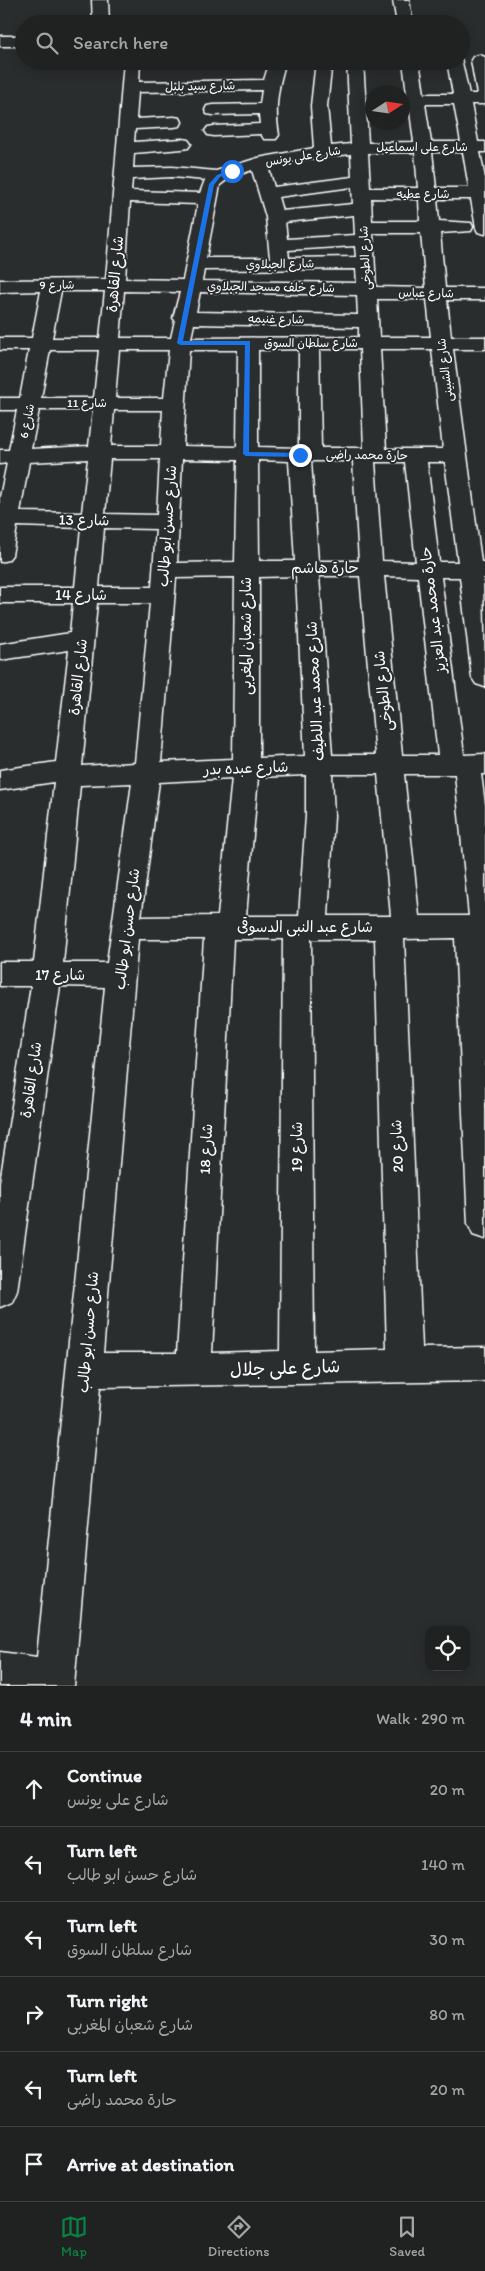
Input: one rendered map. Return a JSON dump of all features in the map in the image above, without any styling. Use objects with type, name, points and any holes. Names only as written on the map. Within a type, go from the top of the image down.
[{"type":"street","points":[[100,0],[101,15]]},
{"type":"street","points":[[401,0],[404,15]]},
{"type":"street","points":[[0,41],[15,41]]},
{"type":"street","points":[[0,54],[15,55]]},
{"type":"street","points":[[476,55],[485,93]]},
{"type":"street","name":"شارع القاهرة","points":[[0,1291],[47,975],[82,640],[108,343],[115,285],[131,70]]},
{"type":"street","points":[[275,70],[270,85],[265,147],[269,193],[275,217],[280,254],[362,210]]},
{"type":"street","points":[[323,70],[318,101],[323,151]]},
{"type":"street","name":"شارع الطوخى","points":[[356,70],[364,99],[359,148],[369,342],[371,568],[390,765],[398,927]]},
{"type":"street","name":"شارع الشبينى","points":[[412,70],[410,99],[423,147],[432,227],[436,294],[455,456],[478,570],[485,678]]},
{"type":"street","points":[[457,70],[462,99],[478,147],[485,228]]},
{"type":"street","name":"شارع سيد بلبل","points":[[130,87],[270,85]]},
{"type":"street","points":[[216,86],[213,110],[215,135],[265,147]]},
{"type":"street","points":[[410,99],[485,99]]},
{"type":"street","points":[[213,110],[267,109]]},
{"type":"street","points":[[127,129],[167,119]]},
{"type":"street","points":[[127,129],[182,144]]},
{"type":"street","name":"شارع على يونس","points":[[225,174],[265,147],[323,151],[359,148]]},
{"type":"street","name":"شارع على اسماعيل","points":[[359,148],[478,147]]},
{"type":"street","points":[[123,185],[194,168],[225,174],[220,157]]},
{"type":"street","name":"شارع حسن ابو طالب","points":[[55,1683],[125,928],[147,773],[164,583],[174,404],[182,330],[211,184],[225,174]]},
{"type":"street","points":[[123,185],[208,199]]},
{"type":"street","points":[[269,193],[362,210],[432,227],[464,227]]},
{"type":"street","name":"شارع عطيه","points":[[362,210],[428,194],[482,194]]},
{"type":"street","points":[[275,217],[362,210]]},
{"type":"street","name":"شارع الجبلاوي","points":[[194,264],[280,254],[365,263]]},
{"type":"street","name":"شارع 9","points":[[0,286],[115,285]]},
{"type":"street","name":"شارع خلف مسجد الجبلاوي","points":[[115,285],[291,287],[367,291]]},
{"type":"street","name":"شارع 6","points":[[0,555],[10,456],[30,404],[52,286]]},
{"type":"street","name":"شارع محمد عبد اللطيف","points":[[291,287],[290,320],[299,343],[305,455],[307,568],[319,766],[320,816],[305,927]]},
{"type":"street","name":"شارع عباس","points":[[367,291],[485,294]]},
{"type":"street","name":"شارع غنيمه","points":[[182,330],[290,320],[368,321]]},
{"type":"street","name":"شارع سلطان السوق","points":[[0,344],[108,343],[182,330],[248,343],[485,343]]},
{"type":"street","name":"شارع شعبان المغربى","points":[[225,928],[246,768],[248,343]]},
{"type":"street","name":"شارع 11","points":[[0,404],[174,404]]},
{"type":"street","name":"حارة محمد راضى","points":[[10,456],[98,452],[455,456]]},
{"type":"street","name":"حارة محمد عبد العزيز","points":[[415,456],[427,569],[468,764],[479,927],[485,1224]]},
{"type":"street","name":"شارع 13","points":[[4,519],[168,522]]},
{"type":"street","name":"حارة هاشم","points":[[164,583],[246,569],[371,568],[478,570]]},
{"type":"street","name":"شارع 14","points":[[0,595],[86,594],[164,583]]},
{"type":"street","points":[[0,652],[82,640]]},
{"type":"street","name":"شارع عبده بدر","points":[[0,780],[68,773],[147,773],[246,768],[468,764]]},
{"type":"street","name":"شارع 19","points":[[297,1368],[305,927]]},
{"type":"street","name":"شارع 20","points":[[398,927],[404,1365]]},
{"type":"street","name":"شارع عبد النبى الدسوقى","points":[[125,928],[479,927]]},
{"type":"street","name":"شارع 18","points":[[194,1370],[225,928]]},
{"type":"street","name":"شارع 17","points":[[0,974],[121,975]]},
{"type":"street","name":"شارع على جلال","points":[[84,1370],[194,1370],[485,1364]]},
{"type":"street","points":[[0,1672],[55,1683]]},
{"type":"route","points":[[232,171],[218,176],[211,184],[183,318],[180,343],[248,343],[246,454],[300,455]]}]
